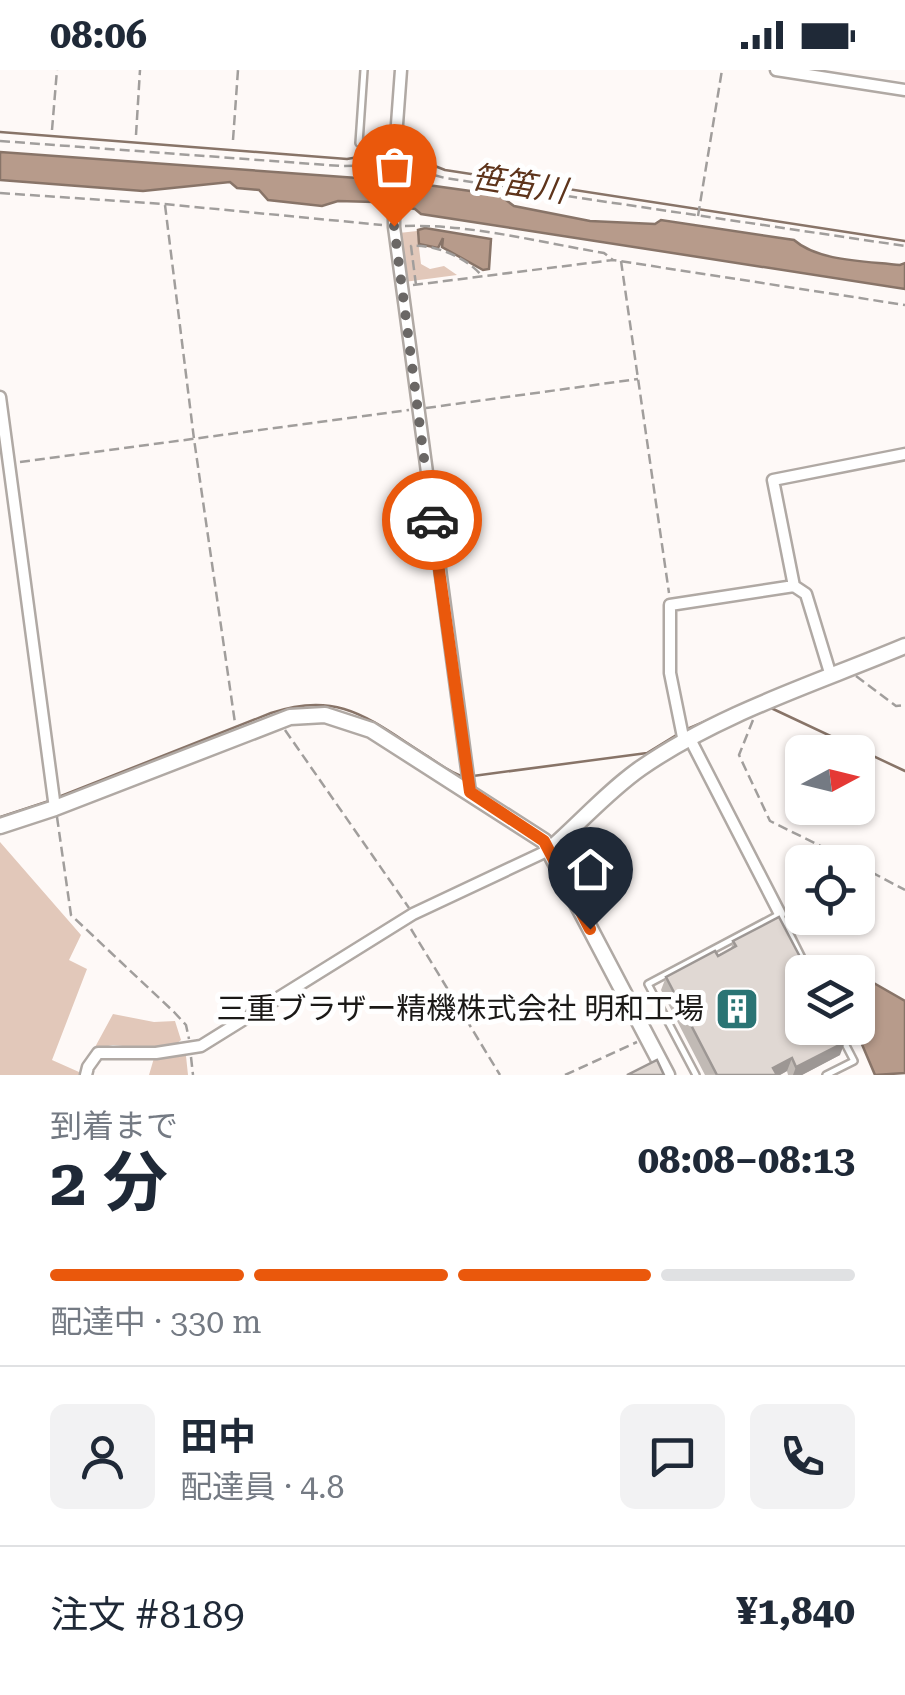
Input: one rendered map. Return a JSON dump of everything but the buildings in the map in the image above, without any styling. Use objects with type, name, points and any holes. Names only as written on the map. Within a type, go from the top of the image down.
[{"type":"street","points":[[401,70],[394,225],[469,782]]},
{"type":"street","points":[[776,70],[905,90]]},
{"type":"street","points":[[0,397],[54,802]]},
{"type":"street","points":[[794,586],[773,480],[905,454]]},
{"type":"street","points":[[780,914],[684,735],[670,673],[670,605],[794,586],[806,594],[831,676]]},
{"type":"street","points":[[86,1075],[98,1053],[201,1046],[409,916],[550,850],[627,779],[684,735],[905,646]]},
{"type":"street","points":[[0,826],[236,730],[315,714],[353,722],[469,782],[540,838],[550,850],[668,1075]]},
{"type":"lane","points":[[359,143],[364,70]]},
{"type":"lane","points":[[696,1075],[648,984],[780,914],[800,955]]},
{"type":"lane","points":[[826,1075],[854,1061],[846,1045]]},
{"type":"path","points":[[52,130],[57,70]]},
{"type":"path","points":[[136,135],[140,70]]},
{"type":"path","points":[[234,140],[238,70]]},
{"type":"path","points":[[698,214],[722,70]]},
{"type":"path","points":[[0,140],[341,166],[394,165],[445,178],[905,246]]},
{"type":"path","points":[[0,193],[456,228],[604,252],[613,260]]},
{"type":"path","points":[[164,204],[236,730]]},
{"type":"path","points":[[416,285],[411,246],[418,245],[457,257],[481,276]]},
{"type":"path","points":[[402,287],[613,260],[905,305]]},
{"type":"path","points":[[621,261],[670,605]]},
{"type":"path","points":[[8,463],[638,379]]},
{"type":"path","points":[[847,670],[896,706],[905,705]]},
{"type":"path","points":[[764,704],[739,756],[770,821],[817,845]]},
{"type":"path","points":[[278,720],[409,916],[500,1075]]},
{"type":"path","points":[[54,802],[71,915],[186,1025],[193,1075]]},
{"type":"path","points":[[875,874],[905,890]]},
{"type":"path","points":[[565,1075],[648,1038]]},
{"type":"shaded area","points":[[0,152],[399,181],[499,195],[514,206],[590,221],[655,224],[661,220],[794,240],[817,253],[844,259],[905,263],[905,289],[421,214],[415,209],[374,202],[338,201],[322,206],[268,200],[259,190],[237,188],[230,182],[143,191],[0,180]]},
{"type":"shaded area","points":[[418,230],[491,239],[489,269],[483,270],[442,247],[443,238],[438,248],[419,244]]},
{"type":"shaded area","points":[[417,231],[421,264],[430,269],[444,266],[457,275],[404,282],[399,233]]},
{"type":"shaded area","points":[[0,842],[81,935],[69,960],[87,969],[52,1060],[79,1075],[0,1075]]},
{"type":"shaded area","points":[[875,984],[905,1001],[905,1073],[875,1075],[862,1045],[875,1045]]},
{"type":"shaded area","points":[[113,1014],[154,1022],[175,1021],[181,1040],[171,1048],[174,1056],[186,1056],[188,1075],[149,1075],[154,1058],[151,1049],[113,1045],[94,1049]]},
{"type":"waterway","points":[[0,132],[347,159],[387,152]]},
{"type":"waterway","name":"笹笛川","points":[[402,153],[445,170],[905,241]]},
{"type":"waterway","points":[[685,730],[755,700]]},
{"type":"waterway","points":[[56,798],[271,713],[316,705],[335,707],[369,720],[449,771],[465,777]]},
{"type":"waterway","points":[[771,708],[905,771]]},
{"type":"waterway","points":[[473,776],[647,753],[678,734]]},
{"type":"waterway","points":[[0,817],[49,801]]},
{"type":"way so far","points":[[394,226],[432,520]]},
{"type":"place","name":"三重ブラザー精機株式会社 明和工場","points":[[737,1009]]},
{"type":"route","points":[[432,520],[470,792],[544,841],[590,929]]}]
